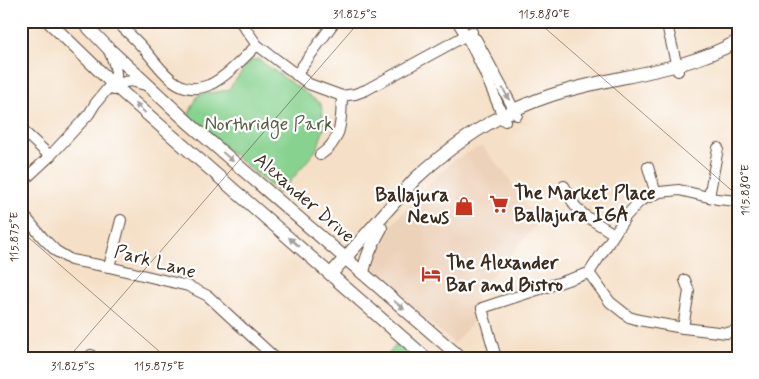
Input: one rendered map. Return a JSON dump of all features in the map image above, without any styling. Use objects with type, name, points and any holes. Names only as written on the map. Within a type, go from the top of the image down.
[{"type":"main road","points":[[48,21],[115,86],[426,358]]},
{"type":"main road","name":"Alexander Drive","points":[[82,21],[108,48],[192,125],[460,358]]},
{"type":"main road","points":[[678,68],[738,41]]},
{"type":"main road","points":[[347,260],[361,239],[405,190],[429,166],[475,131],[550,95],[712,60],[738,48]]},
{"type":"main road","points":[[333,276],[381,228],[412,193],[457,152],[503,118]]},
{"type":"main road","points":[[362,273],[365,262],[381,228]]},
{"type":"main road","points":[[312,229],[345,244],[354,243],[361,239]]},
{"type":"street","points":[[116,21],[143,48],[168,78],[182,87],[192,88],[209,85],[226,74],[257,45]]},
{"type":"street","points":[[240,21],[257,45],[309,84],[342,96],[366,90],[469,33]]},
{"type":"street","points":[[296,74],[336,21]]},
{"type":"street","points":[[458,21],[469,33],[516,112]]},
{"type":"street","points":[[465,21],[503,118]]},
{"type":"street","points":[[575,21],[591,21]]},
{"type":"street","points":[[668,21],[668,29],[678,68]]},
{"type":"street","points":[[108,48],[115,65],[115,86]]},
{"type":"street","points":[[21,183],[50,156],[89,114],[108,88],[131,81],[149,86]]},
{"type":"street","points":[[320,155],[333,144],[340,130],[342,96]]},
{"type":"street","points":[[21,129],[50,156]]},
{"type":"street","points":[[709,197],[718,148]]},
{"type":"street","points":[[648,167],[656,194]]},
{"type":"street","points":[[564,186],[575,206],[614,234]]},
{"type":"street","points":[[496,358],[482,308],[589,273],[626,216],[640,201],[660,192],[679,190],[717,199],[738,201]]},
{"type":"street","name":"Park Lane","points":[[21,212],[56,251],[71,260],[188,286],[208,296],[276,358]]},
{"type":"street","points":[[109,267],[121,220]]},
{"type":"street","points":[[589,273],[610,302],[629,317],[683,328],[727,333],[738,330]]},
{"type":"street","points":[[683,328],[688,291],[685,280]]},
{"type":"shaded area","points":[[482,146],[508,177],[538,223],[488,280],[473,283],[479,315],[454,344],[373,272],[371,256],[376,245],[395,221],[438,175],[455,159]]},
{"type":"green space","name":"Northridge Park","points":[[258,59],[321,104],[325,125],[317,149],[280,194],[188,116],[198,95],[228,90],[250,61]]},
{"type":"green space","points":[[397,344],[412,358],[385,358]]},
{"type":"place","name":"The Market Place Ballajura IGA","points":[[499,204]]},
{"type":"place","name":"Ballajura News","points":[[464,206]]},
{"type":"place","name":"The Alexander Bar and Bistro","points":[[431,274]]}]
